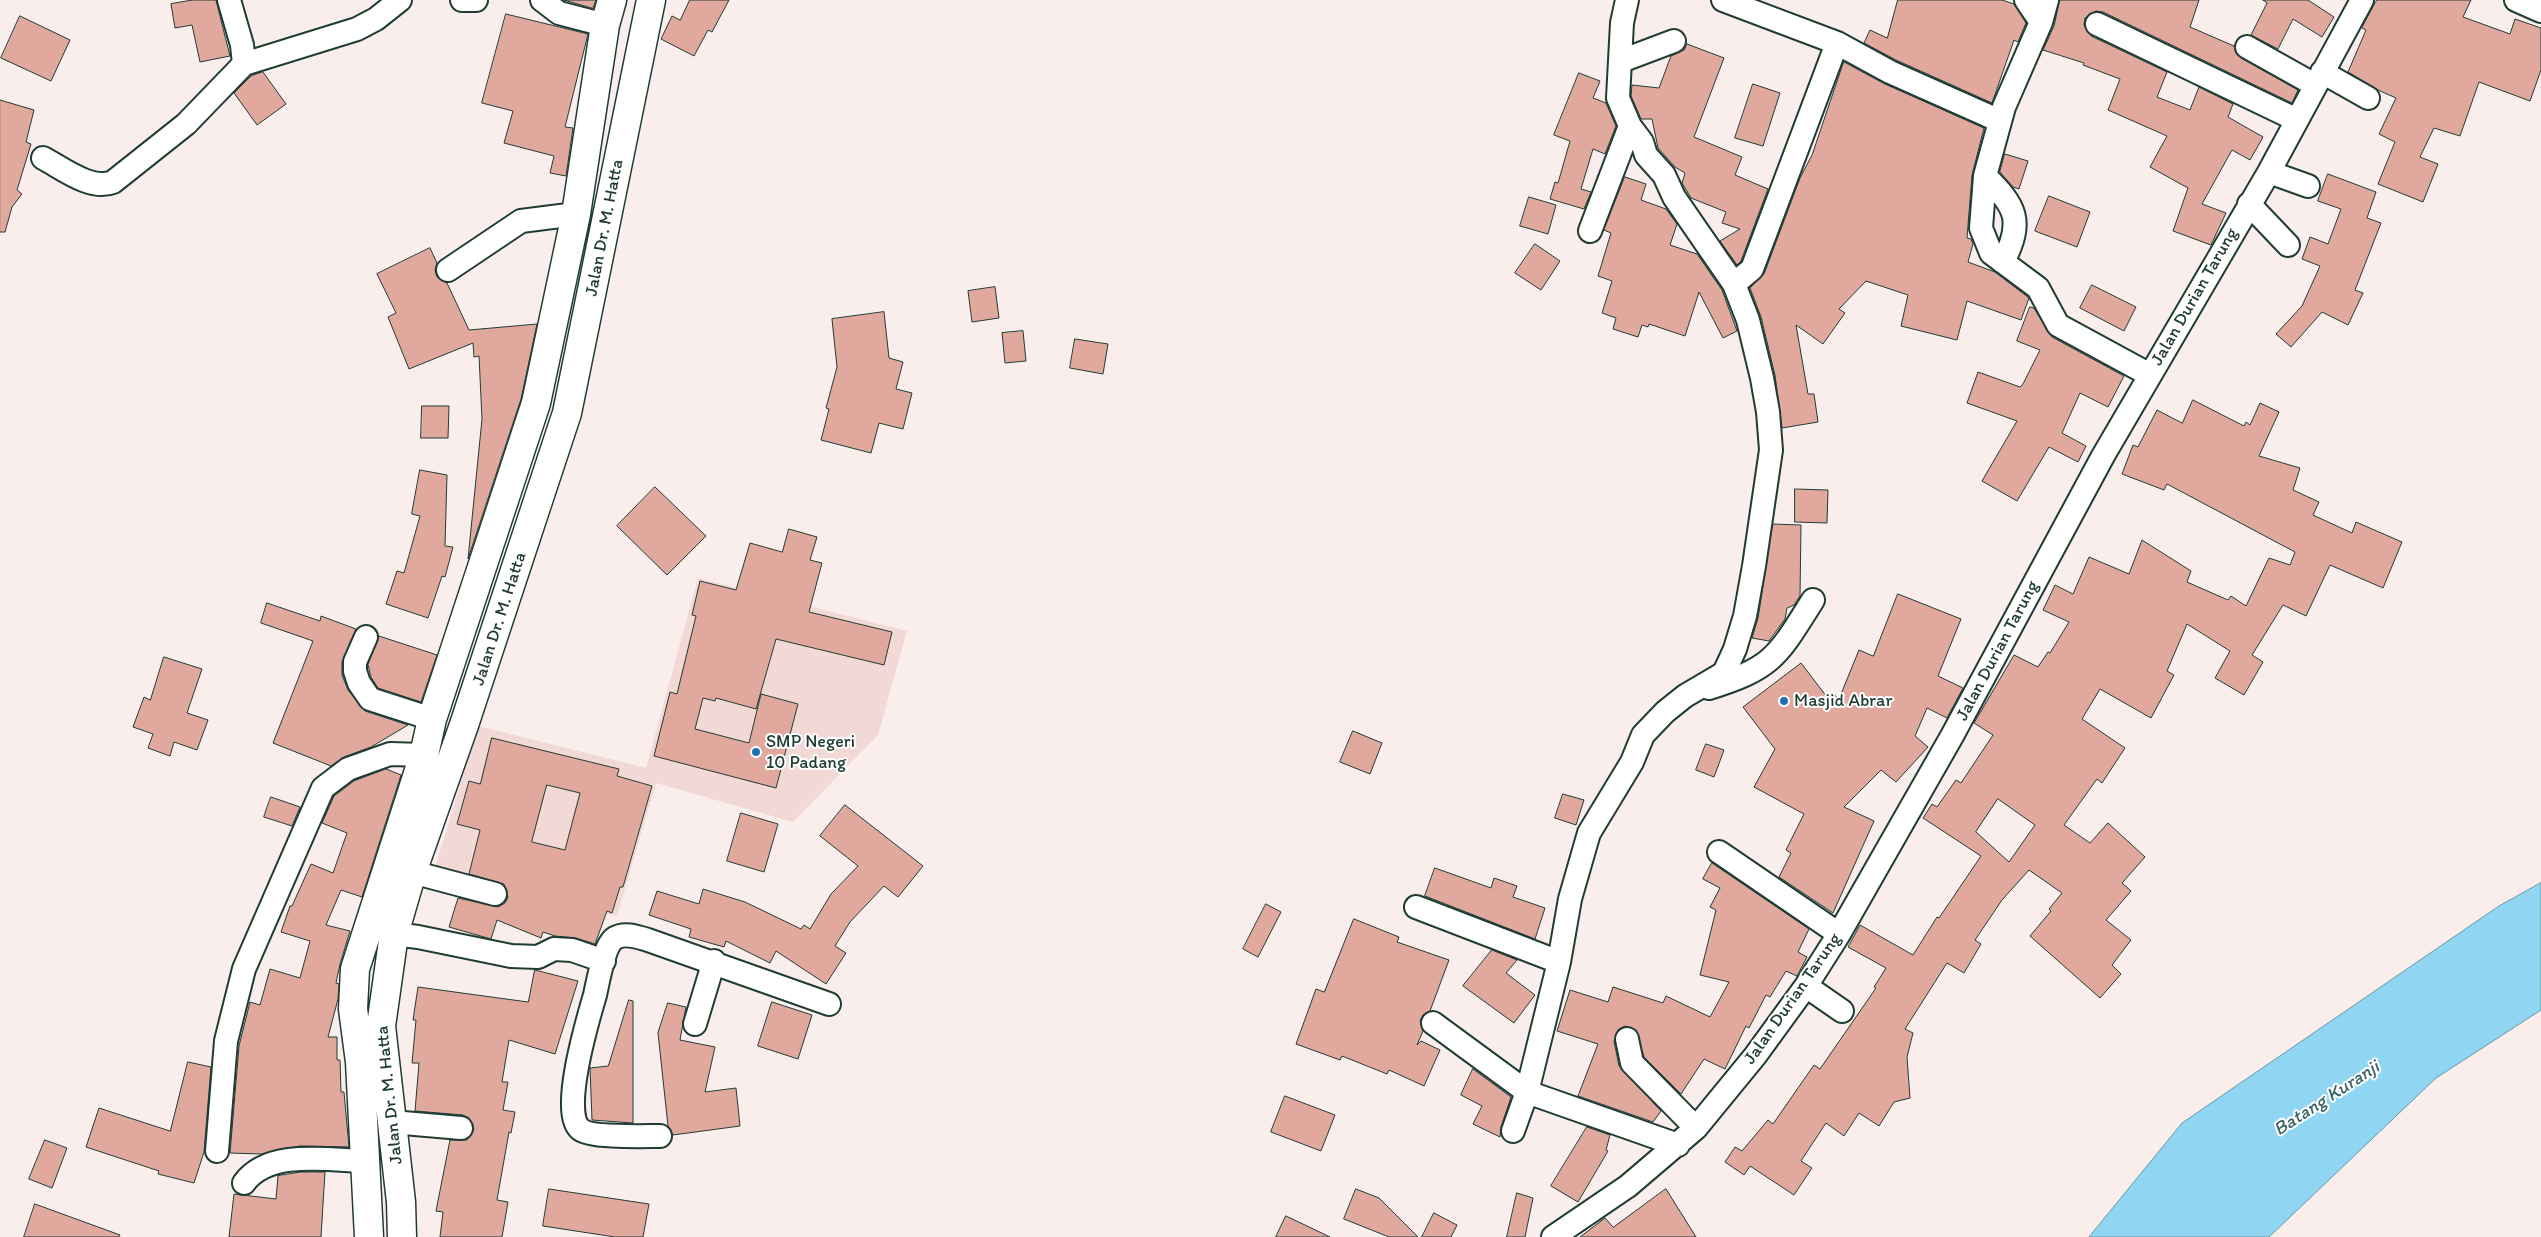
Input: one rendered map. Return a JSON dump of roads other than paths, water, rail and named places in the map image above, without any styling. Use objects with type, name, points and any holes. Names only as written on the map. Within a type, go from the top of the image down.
[{"type":"main road","name":"Jalan Dr. M. Hatta","points":[[402,1237],[401,1202],[381,1026],[394,934],[412,872],[464,725],[567,413],[651,0]]},
{"type":"main road","name":"Jalan Dr. M. Hatta","points":[[369,1237],[360,1062],[352,1009],[355,969],[424,755],[432,719],[536,403],[576,214],[608,13]]},
{"type":"street","points":[[229,0],[242,45],[244,64]]},
{"type":"street","points":[[43,158],[91,183],[106,185],[113,182],[186,124],[244,64],[357,29],[376,19],[400,0]]},
{"type":"street","points":[[462,0],[476,0]]},
{"type":"street","points":[[542,0],[559,13],[608,13]]},
{"type":"street","points":[[1513,1131],[1527,1092],[1559,962],[1570,899],[1589,833],[1632,762],[1643,735],[1665,712],[1684,696],[1724,673],[1735,649],[1745,616],[1754,566],[1770,450],[1768,412],[1762,378],[1748,320],[1734,284],[1674,197],[1664,175],[1646,155],[1642,142],[1630,126],[1618,98],[1622,23],[1626,0]]},
{"type":"street","points":[[1723,0],[1837,43],[1890,72],[2000,122]]},
{"type":"street","points":[[2026,0],[2041,22]]},
{"type":"street","points":[[2047,0],[2041,22],[2004,107],[1986,176],[1981,228],[1991,253],[2038,288],[2058,325],[2150,375]]},
{"type":"street","name":"Jalan Durian Tarung","points":[[1567,1234],[1678,1145],[1696,1128],[1755,1056],[1806,986],[1839,934],[1952,736],[2103,456],[2269,172],[2362,0]]},
{"type":"street","points":[[2516,0],[2541,12]]},
{"type":"street","points":[[2097,24],[2297,120]]},
{"type":"street","points":[[1621,61],[1674,41]]},
{"type":"street","points":[[1734,284],[1752,269],[1837,43]]},
{"type":"street","points":[[2247,47],[2319,79],[2368,98]]},
{"type":"street","points":[[1590,231],[1630,126]]},
{"type":"street","points":[[2269,172],[2308,186]]},
{"type":"street","points":[[1986,176],[2006,196],[2013,211],[2015,228],[2012,245],[2003,262]]},
{"type":"street","points":[[2249,204],[2288,245]]},
{"type":"street","points":[[448,270],[521,221],[576,214]]},
{"type":"street","points":[[1684,696],[1732,681],[1762,667],[1781,651],[1813,600]]},
{"type":"street","points":[[366,637],[355,662],[355,671],[359,683],[370,699],[432,719]]},
{"type":"street","points":[[217,1151],[226,1041],[244,969],[323,788],[348,769],[390,754],[424,755]]},
{"type":"street","points":[[1719,852],[1839,934]]},
{"type":"street","points":[[412,872],[495,894]]},
{"type":"street","points":[[1416,907],[1559,962]]},
{"type":"street","points":[[394,934],[418,936],[511,956],[538,957],[554,949],[572,950],[604,961]]},
{"type":"street","points":[[660,1136],[624,1136],[585,1132],[578,1127],[576,1121],[574,1094],[580,1048],[604,961],[610,943],[615,938],[633,936],[714,961],[829,1004]]},
{"type":"street","points":[[695,1024],[714,961]]},
{"type":"street","points":[[1806,986],[1842,1011]]},
{"type":"street","points":[[1433,1023],[1527,1092],[1678,1145]]},
{"type":"street","points":[[1627,1039],[1632,1063],[1696,1128]]},
{"type":"street","points":[[392,1122],[461,1128]]},
{"type":"street","points":[[244,1182],[252,1172],[278,1162],[300,1160],[366,1161]]},
{"type":"water","name":"Batang Kuranji","points":[[2541,883],[2541,1010],[2436,1078],[2269,1237],[2089,1237],[2182,1123],[2499,906]]},
{"type":"place","name":"Masjid Abrar","points":[[1784,701]]},
{"type":"place","name":"SMP Negeri 10 Padang","points":[[756,752]]}]
